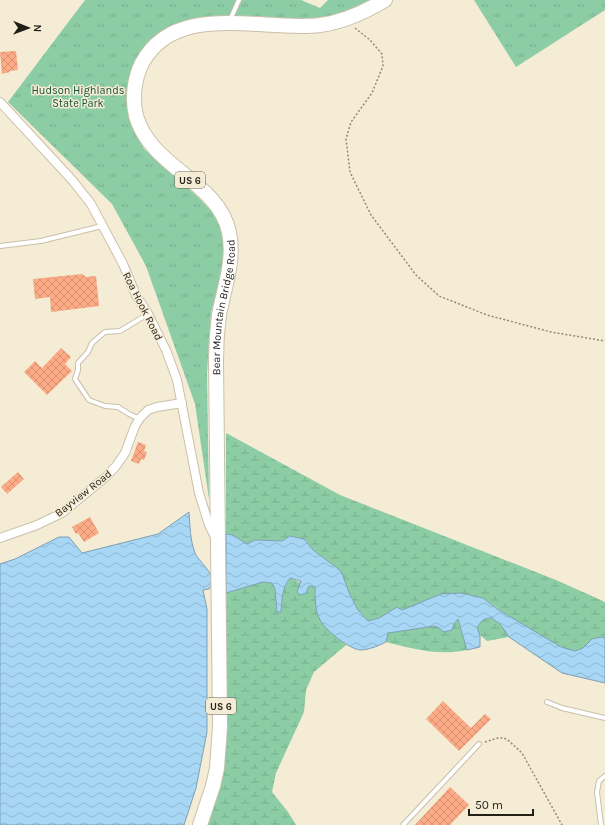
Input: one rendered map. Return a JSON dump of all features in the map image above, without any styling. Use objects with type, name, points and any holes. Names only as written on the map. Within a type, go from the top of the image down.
[{"type":"highway","name":"Bear Mountain Bridge Road","points":[[200,825],[213,786],[220,741],[221,708],[216,449],[216,349],[219,315],[230,259],[231,246],[229,232],[223,215],[213,201],[198,186],[164,159],[148,140],[141,128],[136,116],[134,95],[139,68],[150,51],[159,41],[172,33],[190,26],[229,22],[314,25],[344,20],[368,10],[385,0]]},
{"type":"street","name":"Roa Hook Road","points":[[0,102],[73,181],[91,204],[123,264],[136,295],[148,314],[166,350],[177,380],[199,493],[212,534],[218,543]]},
{"type":"street","name":"Bayview Road","points":[[0,538],[38,525],[62,513],[107,476],[125,453],[135,426],[148,410],[156,406],[182,403]]},
{"type":"lane","points":[[229,22],[239,0]]},
{"type":"lane","points":[[0,246],[41,241],[102,226]]},
{"type":"lane","points":[[140,419],[118,407],[105,406],[90,400],[75,379],[78,370],[78,363],[88,352],[92,343],[105,332],[120,331],[148,314]]},
{"type":"lane","points":[[547,702],[562,708],[605,718]]},
{"type":"lane","points":[[403,825],[479,744]]},
{"type":"lane","points":[[601,825],[597,792],[599,781],[605,776]]},
{"type":"path","points":[[344,20],[370,40],[382,54],[383,66],[372,93],[351,122],[346,139],[350,172],[372,216],[416,275],[439,296],[487,315],[551,332],[605,340]]},
{"type":"path","points":[[479,744],[498,738],[504,738],[515,746],[522,753],[562,825]]},
{"type":"green space","name":"Hudson Highlands State Park","points":[[85,0],[301,0],[320,8],[328,0],[372,0],[327,21],[246,17],[153,40],[129,108],[144,149],[198,197],[217,217],[225,240],[223,267],[211,313],[207,374],[209,499],[195,404],[146,266],[112,204],[8,102]]},
{"type":"green space","points":[[474,0],[605,0],[605,10],[516,67]]},
{"type":"green space","points":[[226,433],[340,495],[556,580],[603,601],[605,603],[605,638],[595,639],[580,650],[576,651],[568,649],[543,638],[483,598],[421,603],[402,610],[397,607],[379,618],[368,621],[358,610],[350,595],[341,571],[313,550],[304,539],[290,536],[282,541],[255,540],[247,545],[233,535],[226,534]]},
{"type":"green space","points":[[290,578],[305,585],[315,587],[315,596],[336,637],[346,645],[314,672],[306,690],[304,712],[276,773],[272,792],[296,825],[206,825],[225,593],[263,582],[272,583],[275,589],[277,612],[281,612],[284,590]]},
{"type":"green space","points":[[485,618],[492,618],[501,625],[509,637],[487,641],[480,635],[477,628],[481,621]]},
{"type":"green space","points":[[458,619],[467,650],[457,652],[436,652],[386,642],[388,633],[435,626],[444,627],[451,625]]},
{"type":"water","points":[[189,512],[193,548],[197,557],[208,570],[212,579],[209,589],[203,590],[207,609],[207,732],[196,788],[184,825],[0,825],[0,564],[15,559],[59,537],[69,537],[82,553],[158,534]]},
{"type":"water","points":[[226,534],[233,535],[247,544],[255,540],[282,541],[290,536],[304,539],[313,550],[341,571],[350,595],[358,610],[368,621],[379,618],[397,607],[402,610],[441,594],[461,593],[483,598],[497,609],[561,647],[575,651],[583,648],[592,639],[601,637],[605,638],[605,683],[562,673],[509,637],[501,625],[492,618],[483,620],[477,628],[480,635],[480,647],[467,650],[458,619],[452,630],[444,632],[435,626],[388,633],[386,642],[368,649],[357,649],[345,644],[327,629],[318,616],[315,600],[315,587],[309,586],[306,593],[300,595],[297,592],[301,581],[290,578],[287,582],[282,598],[281,612],[277,612],[275,589],[272,583],[263,582],[226,593]]},
{"type":"building","points":[[16,51],[18,70],[2,74],[0,52]]},
{"type":"building","points":[[82,274],[86,277],[96,276],[99,306],[51,312],[50,297],[35,299],[33,279]]},
{"type":"building","points":[[61,348],[71,357],[65,364],[72,371],[47,395],[24,372],[35,361],[42,368]]},
{"type":"building","points":[[138,442],[146,445],[144,451],[147,452],[144,460],[141,459],[139,464],[131,461]]},
{"type":"building","points":[[18,472],[24,479],[7,494],[1,487]]},
{"type":"building","points":[[90,517],[99,533],[84,542],[78,533],[76,534],[72,527]]},
{"type":"building","points":[[443,701],[471,728],[485,714],[491,719],[459,751],[426,719]]},
{"type":"building","points":[[450,787],[469,805],[450,825],[415,825]]}]
